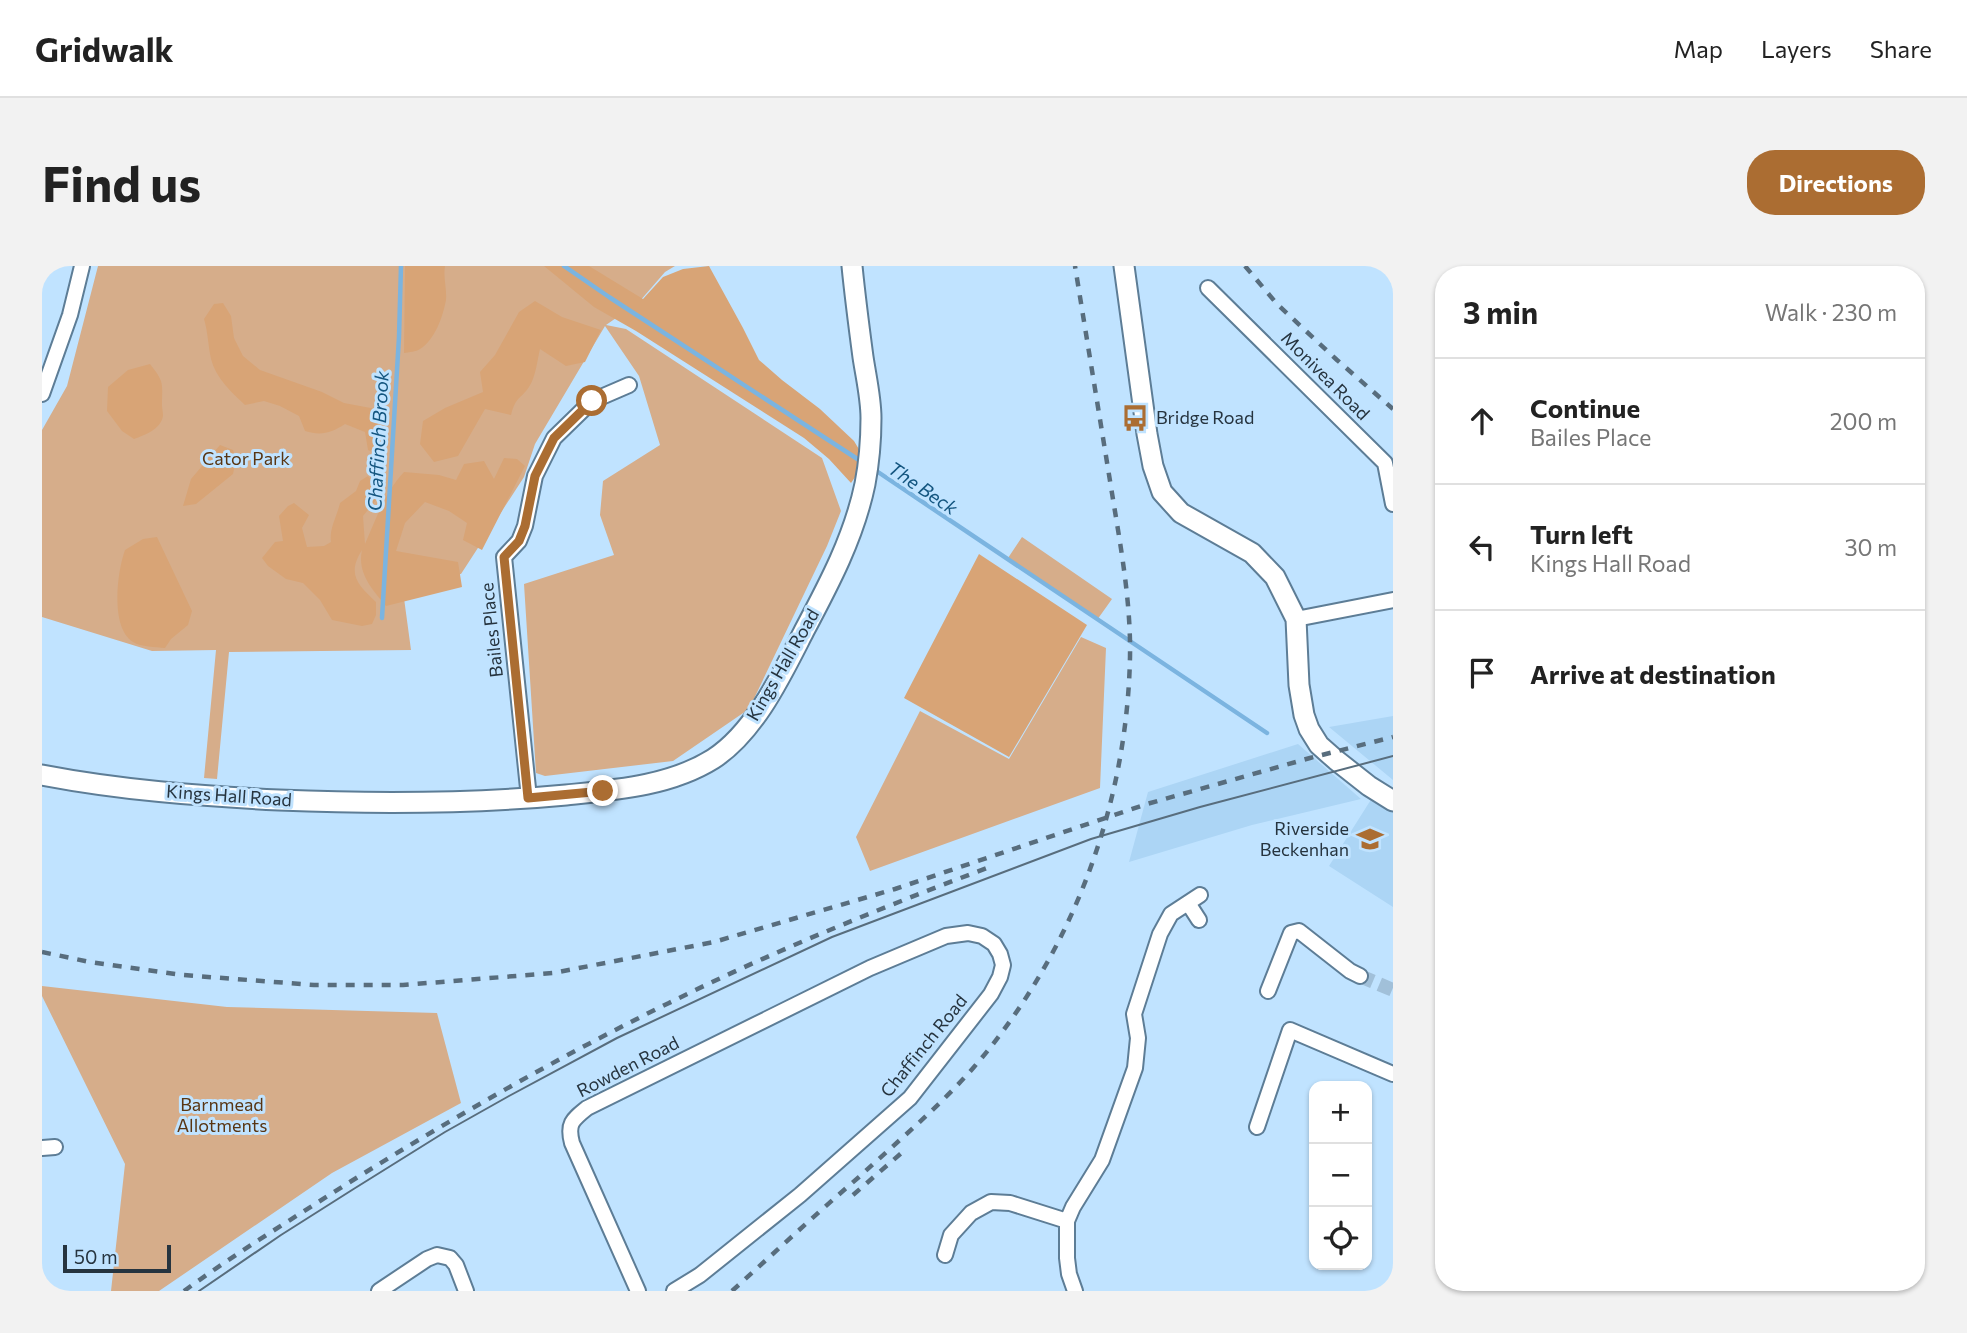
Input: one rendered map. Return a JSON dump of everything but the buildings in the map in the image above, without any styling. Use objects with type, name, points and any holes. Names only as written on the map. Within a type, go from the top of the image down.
[{"type":"street","points":[[42,394],[70,315],[82,266]]},
{"type":"street","name":"Kings Hall Road","points":[[42,775],[208,797],[367,804],[461,802],[528,798],[650,783],[687,773],[715,758],[740,736],[764,704],[783,671],[835,573],[851,532],[864,486],[870,404],[852,266]]},
{"type":"street","points":[[1124,266],[1147,434],[1153,466],[1162,492],[1181,513],[1252,554],[1275,577],[1296,619],[1299,685],[1309,729],[1319,745],[1336,760],[1368,786],[1393,801]]},
{"type":"street","name":"Monivea Road","points":[[1208,288],[1385,463],[1393,504]]},
{"type":"street","name":"Bailes Place","points":[[528,798],[504,557],[519,541],[525,526],[535,476],[554,438],[592,401],[629,385]]},
{"type":"street","points":[[1296,619],[1393,600]]},
{"type":"street","points":[[1075,1291],[1067,1258],[1067,1221],[1102,1160],[1136,1068],[1138,1038],[1134,1014],[1160,934],[1171,914],[1194,899],[1199,920]]},
{"type":"street","points":[[1268,991],[1294,931],[1300,932],[1350,971],[1360,975]]},
{"type":"street","name":"Chaffinch Road","points":[[674,1291],[700,1275],[800,1195],[910,1098],[991,994],[1003,965],[994,944],[982,936],[968,933],[946,936],[870,968]]},
{"type":"street","name":"Rowden Road","points":[[638,1291],[572,1143],[569,1133],[575,1118],[587,1108],[870,968]]},
{"type":"street","points":[[1257,1127],[1290,1030],[1393,1074]]},
{"type":"street","points":[[1138,1038],[1153,1033]]},
{"type":"street","points":[[945,1255],[951,1235],[971,1213],[991,1202],[1010,1203],[1067,1221]]},
{"type":"street","points":[[379,1291],[438,1255],[450,1258],[456,1265],[466,1291]]},
{"type":"shaded area","points":[[405,266],[445,266],[446,296],[440,320],[430,340],[418,350],[404,353]]},
{"type":"shaded area","points":[[544,266],[589,266],[643,299],[663,277],[683,269],[709,266],[759,360],[820,409],[854,441],[866,461],[851,483],[829,459],[804,438],[594,307]]},
{"type":"shaded area","points":[[535,301],[562,317],[601,330],[585,362],[566,366],[540,349],[531,383],[517,401],[511,415],[485,409],[458,456],[434,462],[420,444],[423,421],[445,408],[483,392],[480,372],[495,355],[519,312]]},
{"type":"shaded area","points":[[223,303],[231,316],[234,338],[243,356],[260,370],[322,392],[344,403],[376,409],[387,429],[384,458],[368,450],[365,432],[345,424],[326,433],[311,433],[305,431],[299,416],[280,406],[264,401],[245,405],[216,372],[211,359],[204,319],[214,304]]},
{"type":"shaded area","points":[[150,364],[162,383],[162,421],[156,428],[134,439],[122,431],[107,411],[108,387],[128,370]]},
{"type":"shaded area","points":[[220,445],[233,450],[236,460],[233,474],[196,504],[183,506],[191,479]]},
{"type":"shaded area","points":[[504,458],[517,459],[525,466],[482,550],[463,540],[467,523],[449,511],[425,502],[405,523],[396,551],[458,562],[462,587],[386,606],[364,573],[362,550],[357,559],[355,573],[364,591],[376,602],[376,615],[372,624],[362,626],[332,620],[320,600],[303,583],[286,579],[262,558],[275,542],[283,541],[279,516],[294,503],[309,515],[302,528],[307,547],[324,546],[331,542],[332,527],[340,503],[356,491],[360,481],[368,476],[375,485],[376,500],[363,516],[365,544],[386,497],[404,472],[439,475],[456,480],[464,464],[484,461],[494,479]]},
{"type":"shaded area","points":[[157,537],[192,611],[188,625],[171,639],[165,648],[133,642],[126,635],[118,613],[118,585],[125,550],[143,539]]},
{"type":"shaded area","points":[[979,554],[1087,625],[1009,757],[904,698]]},
{"type":"shaded area","points":[[1393,716],[1393,780],[1329,727]]},
{"type":"shaded area","points":[[1298,744],[1361,799],[1252,825],[1129,862],[1148,792]]},
{"type":"shaded area","name":"Riverside Beckenhan","points":[[1372,798],[1393,811],[1393,907],[1329,866]]},
{"type":"green space","name":"Cator Park","points":[[98,266],[675,266],[665,272],[639,302],[606,325],[626,329],[822,458],[841,511],[749,709],[673,761],[545,776],[536,773],[524,584],[614,555],[600,515],[603,481],[660,445],[639,376],[605,326],[535,444],[524,477],[461,574],[401,576],[411,650],[229,652],[217,779],[204,778],[216,650],[152,651],[42,617],[42,430],[67,386]]},
{"type":"green space","points":[[1022,537],[1112,599],[1097,620],[1008,558]]},
{"type":"green space","points":[[1081,637],[1106,648],[1100,788],[870,871],[856,837],[920,711],[1009,759]]},
{"type":"green space","name":"Barnmead Allotments","points":[[42,986],[227,1007],[437,1013],[461,1103],[332,1173],[159,1291],[111,1291],[125,1164],[42,996]]},
{"type":"waterway","name":"Chaffinch Brook","points":[[382,618],[401,266]]},
{"type":"waterway","name":"The Beck","points":[[564,266],[862,462]]},
{"type":"waterway","name":"The Beck","points":[[872,468],[1267,733]]},
{"type":"tunnel","points":[[1360,976],[1393,990]]},
{"type":"tram line","points":[[199,1291],[352,1190],[509,1096],[617,1038],[832,937],[1091,839],[1393,756]]},
{"type":"railway","points":[[732,1291],[918,1124],[974,1067],[1009,1023],[1039,976],[1066,927],[1088,876],[1118,768],[1126,713],[1130,636],[1121,550],[1075,266]]},
{"type":"railway","points":[[1245,266],[1277,304],[1393,409]]},
{"type":"railway","points":[[42,952],[90,962],[183,975],[314,985],[403,985],[553,973],[714,942],[895,889],[1147,804],[1393,737]]},
{"type":"railway","points":[[184,1291],[258,1240],[376,1166],[502,1091],[588,1044],[790,947],[987,868]]},
{"type":"railway","points":[[853,1195],[906,1149]]},
{"type":"place","name":"Bridge Road","points":[[1135,418]]},
{"type":"place","name":"Riverside Beckenhan","points":[[1370,839]]},
{"type":"route","points":[[592,401],[554,438],[535,476],[525,526],[519,541],[504,557],[528,798],[603,791]]}]
